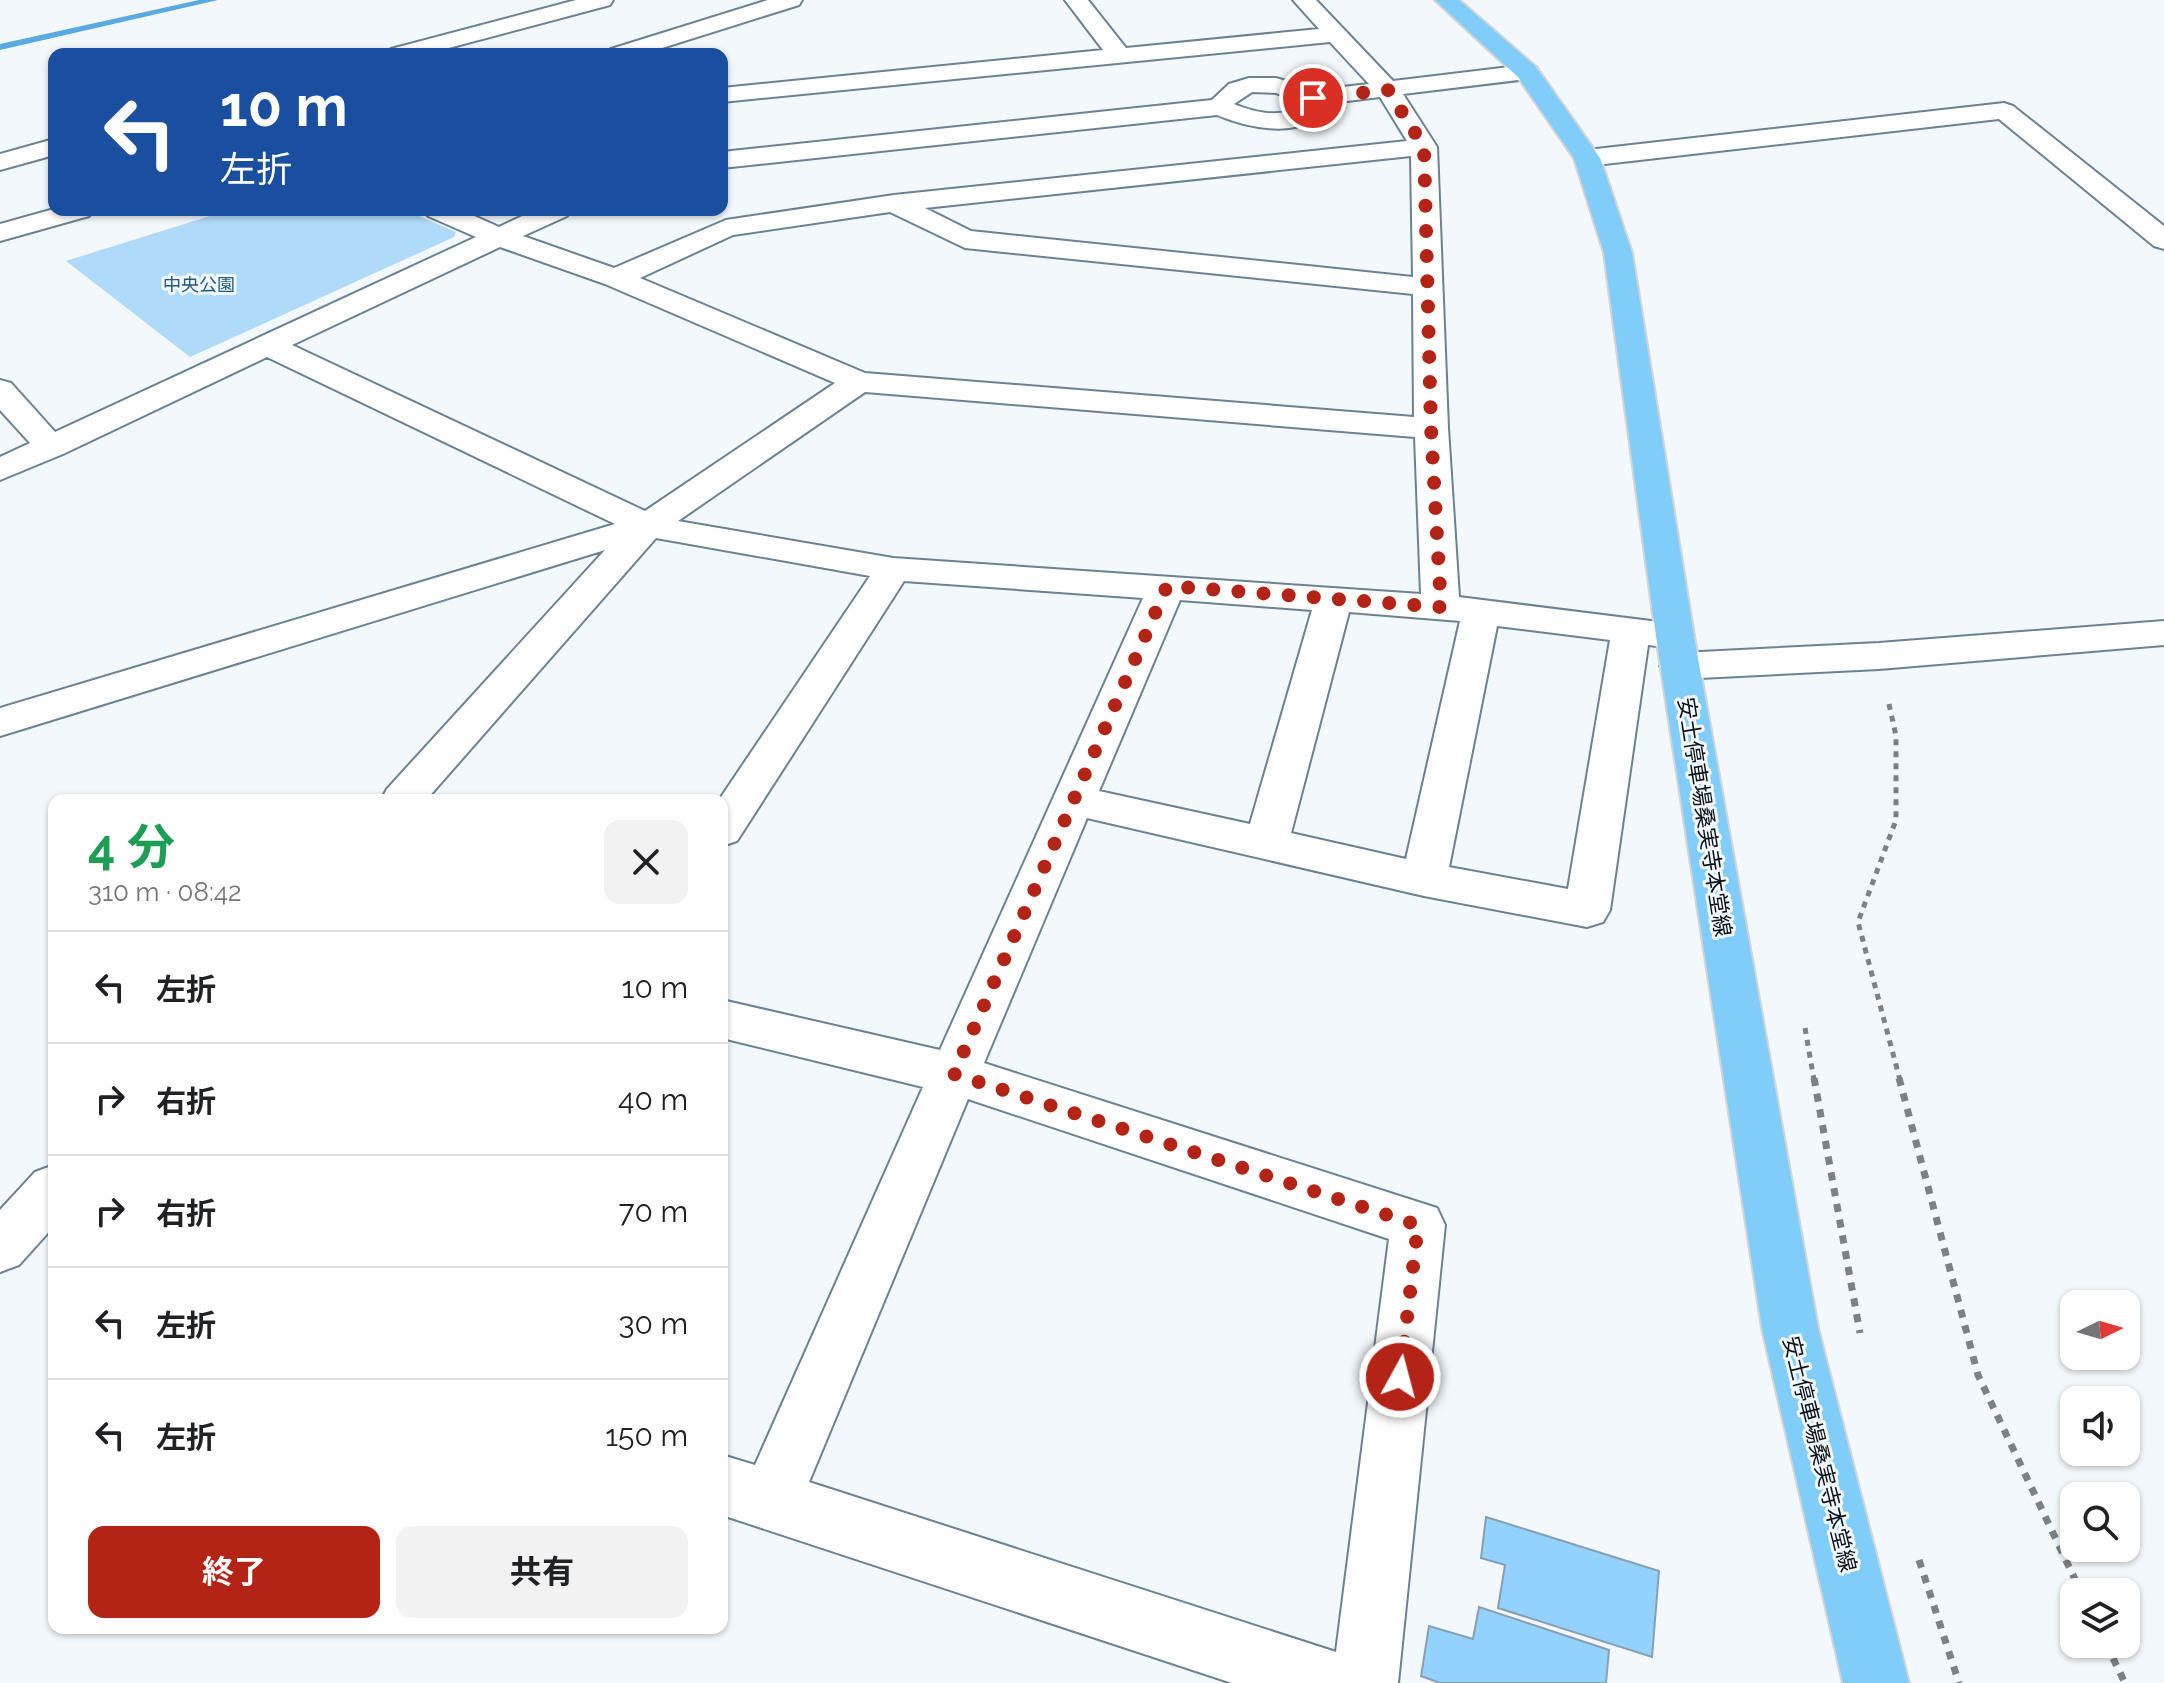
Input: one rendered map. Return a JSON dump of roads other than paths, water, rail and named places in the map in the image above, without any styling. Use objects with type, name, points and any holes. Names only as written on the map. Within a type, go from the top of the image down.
[{"type":"main road","name":"安土停車場桑実寺本堂線","points":[[1446,0],[1527,72],[1587,158],[1618,253],[1678,651],[1790,1328],[1876,1683]]},
{"type":"street","points":[[422,48],[602,0]]},
{"type":"street","points":[[638,48],[791,0]]},
{"type":"street","points":[[1076,0],[1120,56]]},
{"type":"street","points":[[1304,0],[1388,90],[1424,147],[1431,428],[1461,609],[1424,879]]},
{"type":"street","points":[[728,94],[1339,34]]},
{"type":"street","points":[[1220,107],[1225,96],[1232,91],[1252,85],[1292,88],[1313,98],[1527,72]]},
{"type":"street","points":[[865,82],[887,141]]},
{"type":"street","points":[[728,159],[1220,107],[1254,120],[1281,120],[1304,114],[1314,103],[1313,98]]},
{"type":"street","points":[[1587,158],[2004,111],[2164,240]]},
{"type":"street","points":[[615,278],[726,228],[894,203],[1424,147]]},
{"type":"street","points":[[0,162],[48,149]]},
{"type":"street","points":[[894,203],[965,239],[1427,287]]},
{"type":"street","points":[[0,233],[58,216]]},
{"type":"street","points":[[452,216],[501,238],[615,278],[859,382],[1431,428]]},
{"type":"street","points":[[0,470],[545,216]]},
{"type":"street","points":[[266,345],[647,526],[893,569],[1461,609],[1631,630],[1678,651],[1879,656],[2164,633]]},
{"type":"street","points":[[407,794],[647,526],[859,382]]},
{"type":"street","points":[[0,390],[51,447]]},
{"type":"street","points":[[0,722],[647,526]]},
{"type":"street","points":[[728,821],[893,569]]},
{"type":"street","points":[[1167,586],[954,1074],[746,1492],[1331,1683]]},
{"type":"street","points":[[1266,843],[1334,599]]},
{"type":"street","points":[[1073,800],[1424,879],[1587,910],[1631,630]]},
{"type":"street","points":[[728,1020],[954,1074],[1418,1225],[1365,1683]]},
{"type":"street","points":[[0,1248],[48,1195]]},
{"type":"waterway","points":[[0,47],[213,0]]},
{"type":"park label","name":"中央公園","points":[[199,284]]}]
